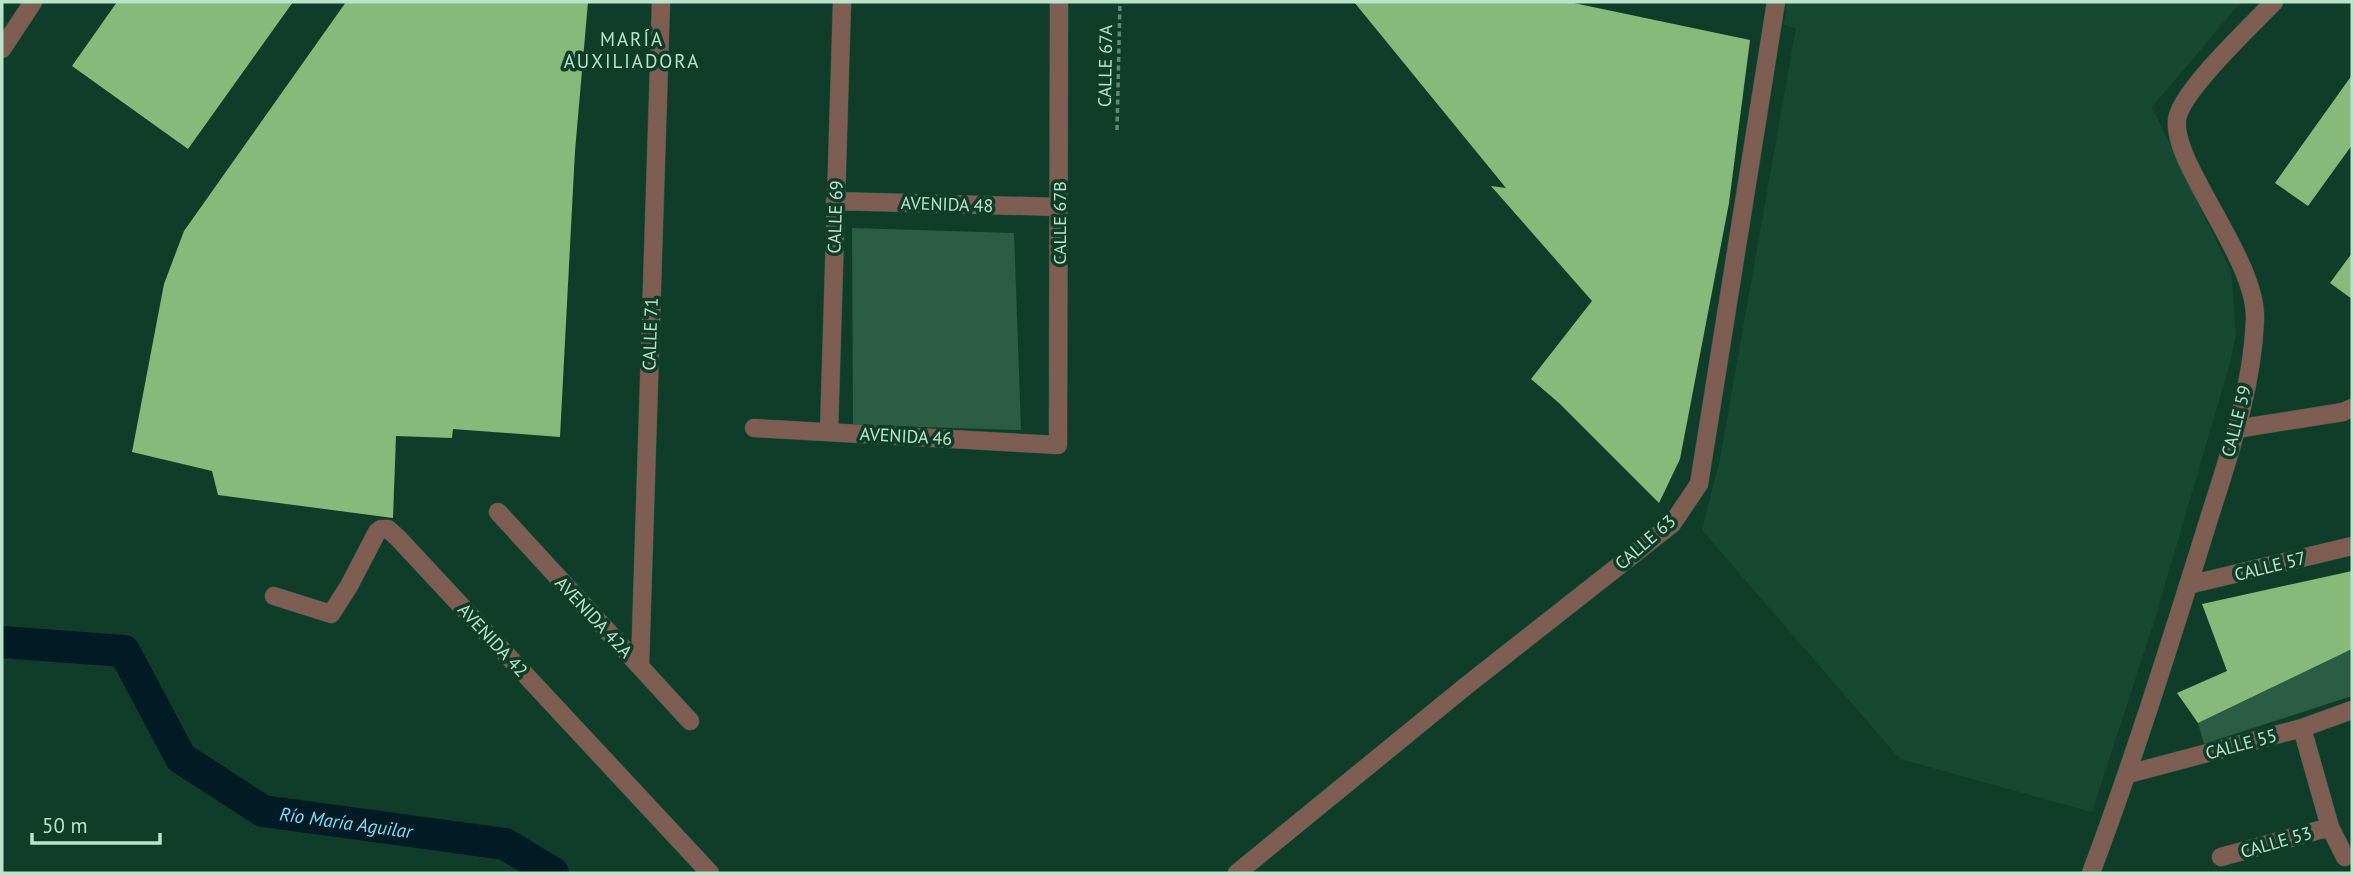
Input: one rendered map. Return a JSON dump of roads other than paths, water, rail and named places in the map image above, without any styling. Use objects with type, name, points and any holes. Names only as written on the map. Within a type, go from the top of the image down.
[{"type":"street","name":"CALLE 71","points":[[639,666],[661,2]]},
{"type":"street","name":"CALLE 69","points":[[829,432],[842,2]]},
{"type":"street","name":"CALLE 67B","points":[[1058,444],[1059,2]]},
{"type":"street","name":"CALLE 63","points":[[1237,873],[1465,686],[1672,524],[1699,484],[1776,2]]},
{"type":"street","name":"CALLE 59","points":[[2091,873],[2128,774],[2188,585],[2236,429],[2252,359],[2255,316],[2247,276],[2224,227],[2191,170],[2179,142],[2178,116],[2195,88],[2274,2]]},
{"type":"street","points":[[2,49],[30,3]]},
{"type":"street","name":"AVENIDA 48","points":[[835,201],[1059,207]]},
{"type":"street","points":[[2236,429],[2343,412],[2352,408]]},
{"type":"street","name":"AVENIDA 46","points":[[754,428],[1058,444]]},
{"type":"street","name":"AVENIDA 42A","points":[[498,512],[690,721]]},
{"type":"street","name":"AVENIDA 42","points":[[274,596],[331,614],[377,532],[381,528],[388,529],[710,873]]},
{"type":"street","name":"CALLE 57","points":[[2188,585],[2352,546]]},
{"type":"street","name":"CALLE 55","points":[[2128,774],[2302,728],[2352,710]]},
{"type":"street","points":[[2302,728],[2330,827],[2345,857]]},
{"type":"street","name":"CALLE 53","points":[[2221,858],[2330,827]]},
{"type":"waterway","name":"Río María Aguilar","points":[[2,642],[124,651],[181,758],[263,811],[505,844],[553,873]]},
{"type":"district","name":"MARÍA AUXILIADORA","points":[[632,50]]}]
